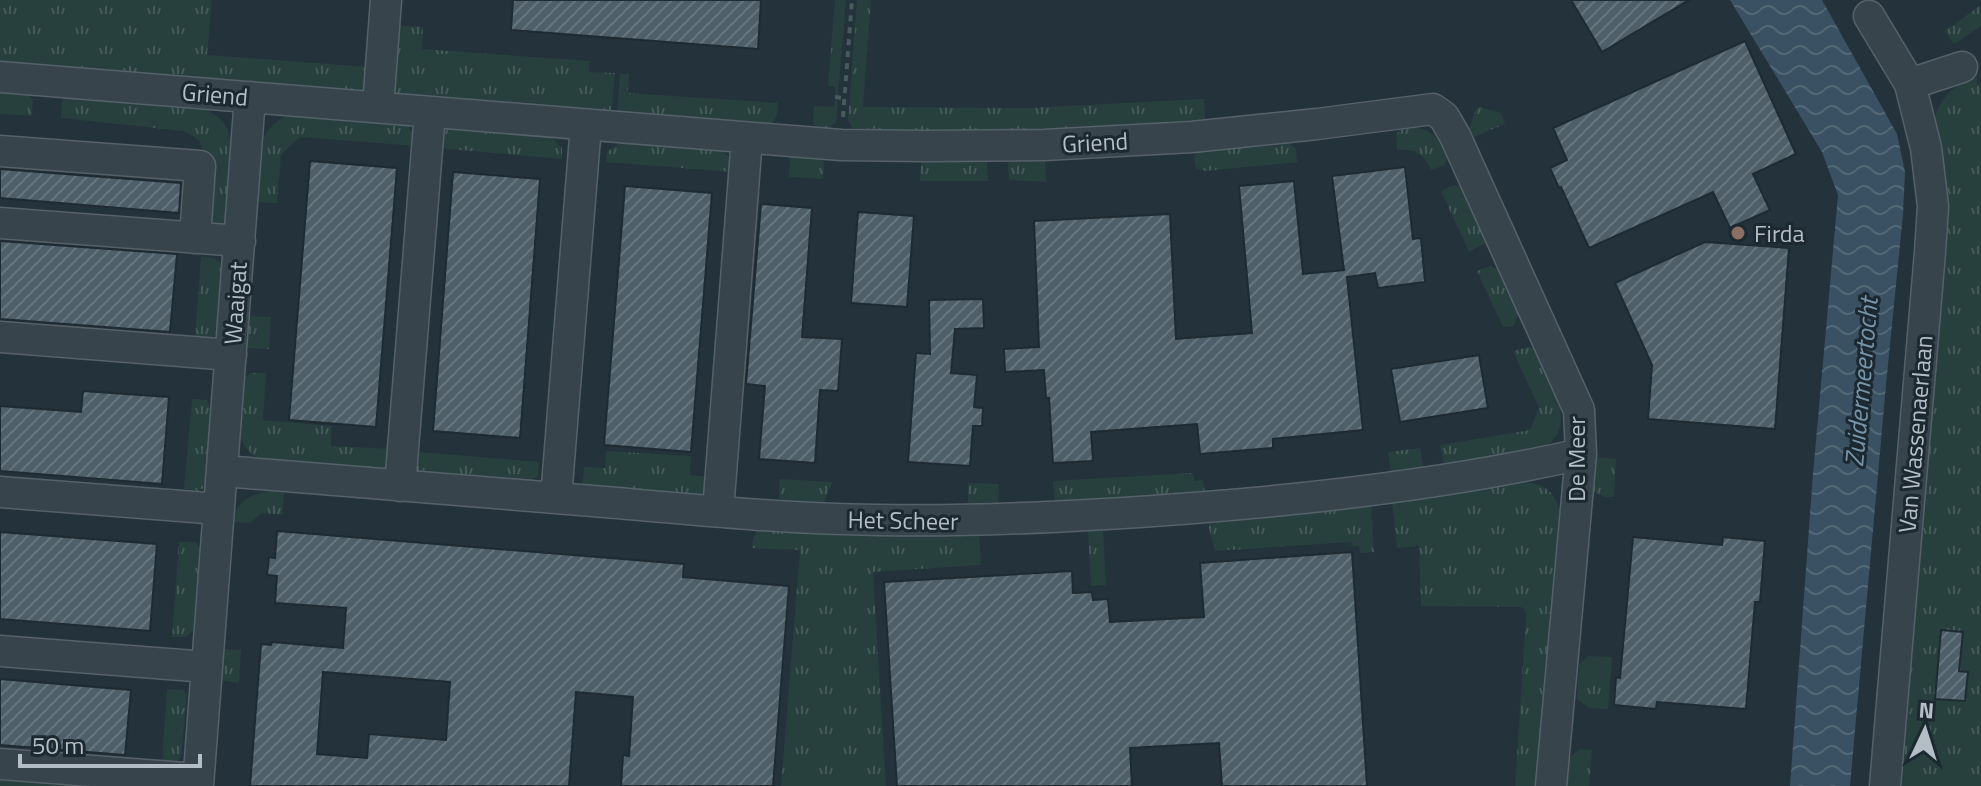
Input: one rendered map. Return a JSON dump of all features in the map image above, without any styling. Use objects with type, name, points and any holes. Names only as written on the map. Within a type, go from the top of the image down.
[{"type":"street","points":[[378,107],[386,0]]},
{"type":"street","name":"Van Wassenaerlaan","points":[[1869,16],[1910,84],[1926,148],[1933,206],[1885,786]]},
{"type":"street","points":[[1910,84],[1975,61]]},
{"type":"street","name":"Griend","points":[[0,77],[841,145],[1044,145],[1236,133],[1426,109],[1440,113]]},
{"type":"street","name":"Waaigat","points":[[198,783],[250,97]]},
{"type":"street","points":[[400,486],[430,112]]},
{"type":"street","name":"De Meer","points":[[1440,113],[1455,136],[1579,410],[1581,454],[1551,786]]},
{"type":"street","points":[[556,498],[586,125]]},
{"type":"street","points":[[718,511],[747,138]]},
{"type":"street","points":[[0,151],[200,166],[195,238]]},
{"type":"street","points":[[0,223],[240,241]]},
{"type":"street","points":[[0,337],[231,355]]},
{"type":"street","name":"Het Scheer","points":[[222,471],[718,511],[876,520],[980,521],[1113,515],[1351,493],[1474,476],[1581,454]]},
{"type":"street","points":[[0,492],[219,509]]},
{"type":"street","points":[[0,651],[207,667]]},
{"type":"street","points":[[0,764],[198,783]]},
{"type":"path","points":[[842,129],[852,0]]},
{"type":"path","points":[[835,97],[844,98]]},
{"type":"green space","points":[[0,0],[212,0],[207,55],[370,67],[367,89],[361,92],[0,63]]},
{"type":"green space","points":[[835,0],[846,0],[838,95],[835,95],[835,87],[828,86]]},
{"type":"green space","points":[[857,0],[871,0],[863,107],[1027,108],[1204,99],[1205,121],[947,132],[853,128],[848,121]]},
{"type":"green space","points":[[1981,5],[1981,26],[1954,44],[1945,31]]},
{"type":"green space","points":[[392,25],[423,27],[422,49],[590,61],[589,72],[615,73],[611,112],[393,95]]},
{"type":"green space","points":[[620,74],[629,74],[628,93],[778,103],[776,116],[769,124],[617,112]]},
{"type":"green space","points":[[1977,77],[1977,84],[1981,84],[1981,786],[1897,786],[1935,116],[1951,91]]},
{"type":"green space","points":[[0,92],[29,94],[33,100],[32,116],[0,114]]},
{"type":"green space","points":[[67,97],[202,108],[219,118],[227,128],[231,148],[225,225],[220,229],[203,228],[209,166],[199,140],[184,131],[61,118],[62,101]]},
{"type":"green space","points":[[835,100],[838,100],[836,122],[827,129],[816,127],[813,122],[814,106],[834,107]]},
{"type":"green space","points":[[1480,107],[1501,113],[1505,124],[1474,137],[1469,129],[1476,109]]},
{"type":"green space","points":[[288,116],[407,125],[416,136],[416,146],[300,137],[281,155],[277,203],[260,202],[256,197],[263,139],[277,122]]},
{"type":"green space","points":[[1405,127],[1427,131],[1436,138],[1448,156],[1445,165],[1431,170],[1418,153],[1397,150],[1396,136]]},
{"type":"green space","points":[[448,128],[551,137],[562,148],[562,159],[438,148],[438,138]]},
{"type":"green space","points":[[620,142],[723,150],[733,163],[733,172],[606,162],[607,152]]},
{"type":"green space","points":[[1288,143],[1296,149],[1297,162],[1205,171],[1196,168],[1194,157],[1197,151]]},
{"type":"green space","points":[[790,156],[822,158],[823,179],[789,177]]},
{"type":"green space","points":[[1008,159],[1045,159],[1046,182],[1009,180]]},
{"type":"green space","points":[[921,160],[987,160],[988,181],[920,181]]},
{"type":"green space","points":[[1454,185],[1463,188],[1487,242],[1469,252],[1441,191]]},
{"type":"green space","points":[[201,256],[214,258],[222,265],[217,332],[211,339],[195,339]]},
{"type":"green space","points":[[1491,266],[1500,270],[1519,312],[1514,326],[1503,327],[1477,271]]},
{"type":"green space","points":[[250,316],[271,317],[269,349],[247,348]]},
{"type":"green space","points":[[1529,347],[1536,349],[1559,404],[1561,418],[1551,442],[1537,450],[1444,465],[1440,445],[1530,430],[1539,408],[1513,351]]},
{"type":"green space","points":[[252,373],[266,373],[263,420],[332,426],[331,446],[394,449],[387,471],[270,462],[255,457],[240,438],[243,378]]},
{"type":"green space","points":[[192,399],[207,400],[211,410],[206,487],[198,491],[184,489]]},
{"type":"green space","points":[[1420,448],[1423,468],[1391,473],[1388,452]]},
{"type":"green space","points":[[606,451],[691,456],[690,475],[708,477],[707,490],[703,496],[582,488],[584,467],[605,468]]},
{"type":"green space","points":[[417,452],[539,462],[538,476],[531,482],[419,474],[414,469]]},
{"type":"green space","points":[[1596,457],[1616,459],[1614,497],[1604,497],[1593,491]]},
{"type":"green space","points":[[1193,473],[1194,481],[1203,480],[1205,493],[1055,502],[1053,481]]},
{"type":"green space","points":[[779,479],[832,482],[824,502],[789,503],[779,498]]},
{"type":"green space","points":[[1520,482],[1536,484],[1548,490],[1556,500],[1561,516],[1539,786],[1515,786],[1525,609],[1421,606],[1419,546],[1397,548],[1392,503]]},
{"type":"green space","points":[[968,483],[999,484],[998,504],[968,503]]},
{"type":"green space","points":[[268,491],[284,493],[282,515],[262,513],[250,523],[231,522],[244,500]]},
{"type":"green space","points":[[1371,505],[1374,552],[1360,553],[1359,546],[1352,546],[1351,542],[1215,551],[1208,524]]},
{"type":"green space","points":[[1103,529],[1106,585],[1091,586],[1088,530]]},
{"type":"green space","points":[[757,531],[979,533],[981,565],[873,572],[886,786],[781,786],[800,550],[752,548]]},
{"type":"green space","points":[[179,542],[196,542],[200,549],[193,631],[186,637],[172,637]]},
{"type":"green space","points":[[221,649],[241,650],[239,683],[218,680]]},
{"type":"green space","points":[[1588,656],[1612,657],[1608,709],[1589,708],[1577,699],[1579,665]]},
{"type":"green space","points":[[167,689],[183,690],[187,695],[181,757],[176,762],[162,761]]},
{"type":"green space","points":[[1580,749],[1592,750],[1589,786],[1567,786],[1569,758]]},
{"type":"green space","points":[[0,775],[132,786],[0,786]]},
{"type":"water","name":"Zuidermeertocht","points":[[1730,0],[1822,0],[1897,134],[1905,172],[1850,786],[1790,786],[1838,195],[1822,152]]},
{"type":"building","points":[[513,0],[761,0],[758,49],[511,30]]},
{"type":"building","points":[[1571,0],[1689,0],[1602,52]]},
{"type":"building","points":[[1745,41],[1796,154],[1753,174],[1770,210],[1730,228],[1713,192],[1589,248],[1550,168],[1567,160],[1553,128]]},
{"type":"building","points":[[310,161],[397,168],[376,427],[289,420]]},
{"type":"building","points":[[1405,167],[1413,239],[1421,238],[1425,282],[1378,288],[1375,273],[1347,277],[1363,430],[1273,439],[1273,448],[1200,454],[1197,424],[1091,432],[1093,461],[1053,463],[1044,370],[1005,372],[1004,349],[1039,347],[1034,221],[1170,214],[1176,339],[1252,333],[1239,186],[1294,181],[1303,274],[1344,270],[1332,176]]},
{"type":"building","points":[[0,169],[181,183],[179,213],[0,198]]},
{"type":"building","points":[[453,172],[540,179],[520,438],[433,431]]},
{"type":"building","points":[[625,186],[712,193],[691,452],[604,445]]},
{"type":"building","points":[[761,204],[812,208],[802,337],[842,339],[838,391],[820,390],[815,463],[759,459],[765,386],[746,384]]},
{"type":"building","points":[[858,212],[914,216],[907,307],[851,303]]},
{"type":"building","points":[[0,241],[177,254],[170,332],[0,319]]},
{"type":"building","points":[[1705,242],[1789,248],[1775,429],[1648,419],[1652,365],[1615,283]]},
{"type":"building","points":[[983,299],[984,328],[955,329],[951,373],[977,375],[974,407],[983,408],[982,426],[973,426],[970,466],[908,462],[916,353],[930,354],[929,300]]},
{"type":"building","points":[[1479,355],[1488,408],[1400,422],[1391,369]]},
{"type":"building","points":[[83,391],[169,397],[162,484],[0,471],[0,406],[81,412]]},
{"type":"building","points":[[277,531],[684,564],[683,577],[789,586],[773,786],[621,786],[623,755],[629,756],[633,697],[576,692],[569,786],[250,786],[261,644],[271,645],[272,642],[343,648],[346,608],[275,603],[277,576],[267,575],[269,557],[275,558]],"holes":[[[323,672],[450,682],[446,740],[369,734],[367,758],[317,754]]]},
{"type":"building","points":[[0,532],[157,544],[150,631],[0,619]]},
{"type":"building","points":[[1633,537],[1722,545],[1723,537],[1765,541],[1760,602],[1755,602],[1746,709],[1657,702],[1656,709],[1614,705],[1616,677],[1620,678]]},
{"type":"building","points":[[1352,552],[1367,786],[1222,786],[1219,743],[1130,748],[1132,786],[897,786],[884,582],[1072,571],[1073,593],[1092,592],[1093,600],[1108,599],[1110,622],[1204,617],[1200,563]]},
{"type":"building","points":[[1941,630],[1963,632],[1959,671],[1968,672],[1965,701],[1935,699]]},
{"type":"building","points":[[0,679],[131,690],[125,755],[0,745]]},
{"type":"place","name":"Firda","points":[[1738,233]]}]
